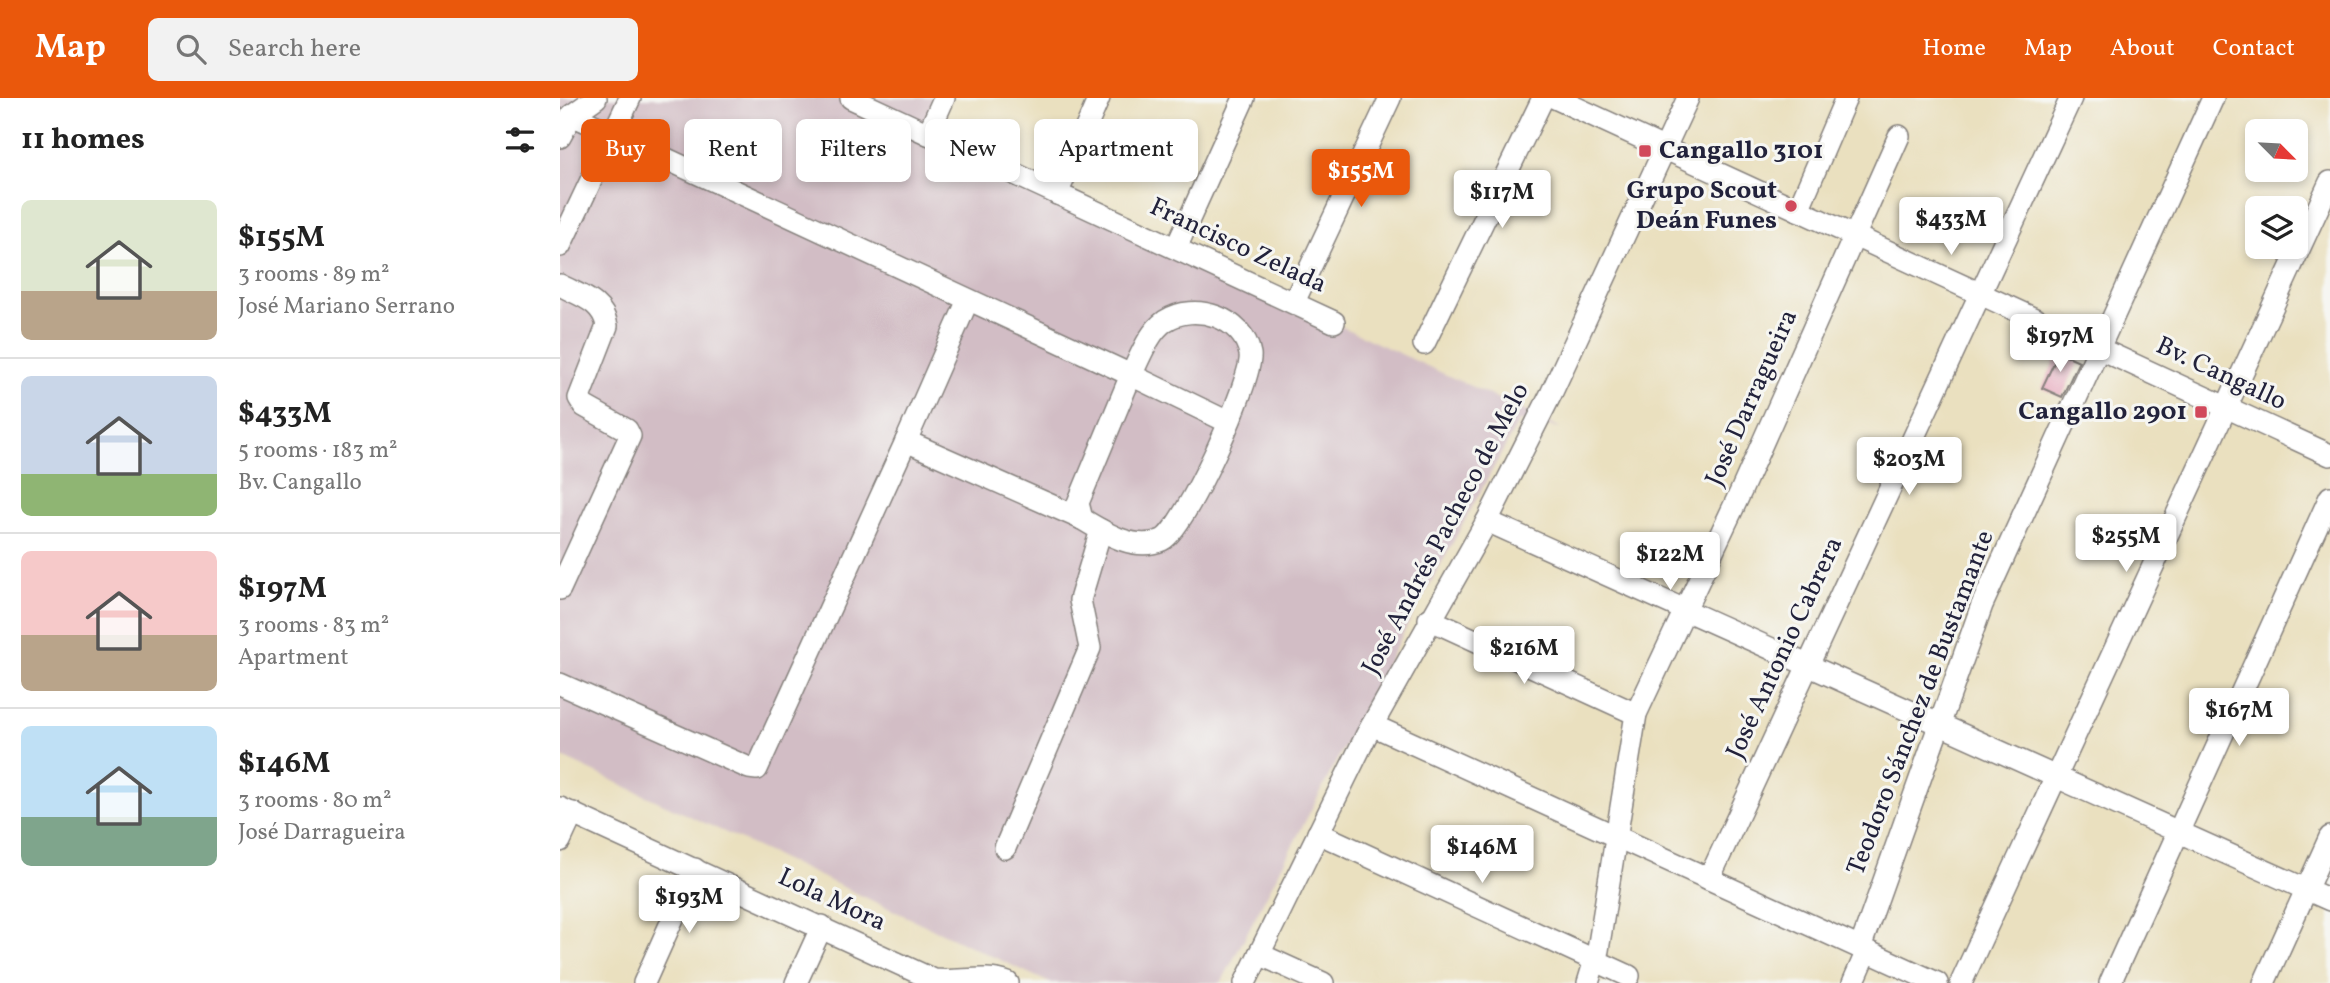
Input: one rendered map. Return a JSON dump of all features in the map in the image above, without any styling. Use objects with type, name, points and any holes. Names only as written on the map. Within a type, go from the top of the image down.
[{"type":"street","points":[[560,137],[572,115],[596,98]]},
{"type":"street","points":[[620,119],[630,98]]},
{"type":"street","name":"Francisco Zelada","points":[[851,98],[925,133]]},
{"type":"street","points":[[935,119],[944,98]]},
{"type":"street","points":[[1057,194],[1099,98]]},
{"type":"street","points":[[1176,248],[1244,98]]},
{"type":"street","points":[[1294,302],[1390,98]]},
{"type":"street","points":[[1424,344],[1543,98]]},
{"type":"street","name":"Bv. Cangallo","points":[[1555,98],[2330,455]]},
{"type":"street","name":"José Andrés Pacheco de Melo","points":[[1245,983],[1372,725],[1486,521],[1551,394],[1688,98]]},
{"type":"street","points":[[1798,209],[1846,98]]},
{"type":"street","name":"José Antonio Cabrera","points":[[1709,879],[2071,98]]},
{"type":"street","name":"Teodoro Sánchez de Bustamante","points":[[1853,983],[1982,605],[2213,98]]},
{"type":"street","points":[[572,115],[581,119]]},
{"type":"street","name":"José Darragueira","points":[[1588,983],[1595,960],[1636,714],[1856,236],[1899,136]]},
{"type":"street","points":[[670,161],[1228,422]]},
{"type":"street","name":"Francisco Zelada","points":[[1020,177],[1335,322]]},
{"type":"street","points":[[560,246],[590,182]]},
{"type":"street","points":[[1961,983],[2330,182]]},
{"type":"street","points":[[560,285],[596,304],[605,313],[607,326],[579,398]]},
{"type":"street","points":[[560,684],[749,768],[758,769],[968,300]]},
{"type":"street","points":[[906,441],[1091,525],[1124,541],[1148,544],[1172,534],[1186,515],[1249,376],[1251,358],[1248,344],[1239,329],[1225,320],[1205,313],[1186,314],[1167,320],[1154,331],[1131,375],[1078,503],[1091,525],[1080,600],[1090,648],[1005,848]]},
{"type":"street","points":[[560,388],[579,398],[584,406],[627,430],[629,436],[560,589]]},
{"type":"street","points":[[2110,983],[2330,496]]},
{"type":"street","points":[[1486,521],[1809,663],[2330,900]]},
{"type":"street","points":[[1429,619],[1636,714]]},
{"type":"street","points":[[1372,725],[1937,983]]},
{"type":"street","points":[[560,841],[567,810]]},
{"type":"street","name":"Lola Mora","points":[[567,810],[822,926],[927,979],[949,982],[994,980],[1008,983]]},
{"type":"street","points":[[1318,833],[1629,976]]},
{"type":"street","points":[[2264,983],[2330,837]]},
{"type":"street","points":[[644,983],[695,869]]},
{"type":"street","points":[[796,983],[822,926]]},
{"type":"street","points":[[1259,954],[1323,983]]},
{"type":"shaded area","points":[[560,98],[934,98],[921,132],[925,134],[925,182],[1020,182],[1020,178],[1561,428],[1519,421],[1398,643],[1221,983],[1050,983],[560,756]]},
{"type":"building","points":[[2059,352],[2079,361],[2062,397],[2042,388]]},
{"type":"place","name":"Cangallo 3101","points":[[1645,151]]},
{"type":"place","name":"Grupo Scout Deán Funes","points":[[1791,206]]},
{"type":"place","name":"Cangallo 2901","points":[[2201,412]]}]
